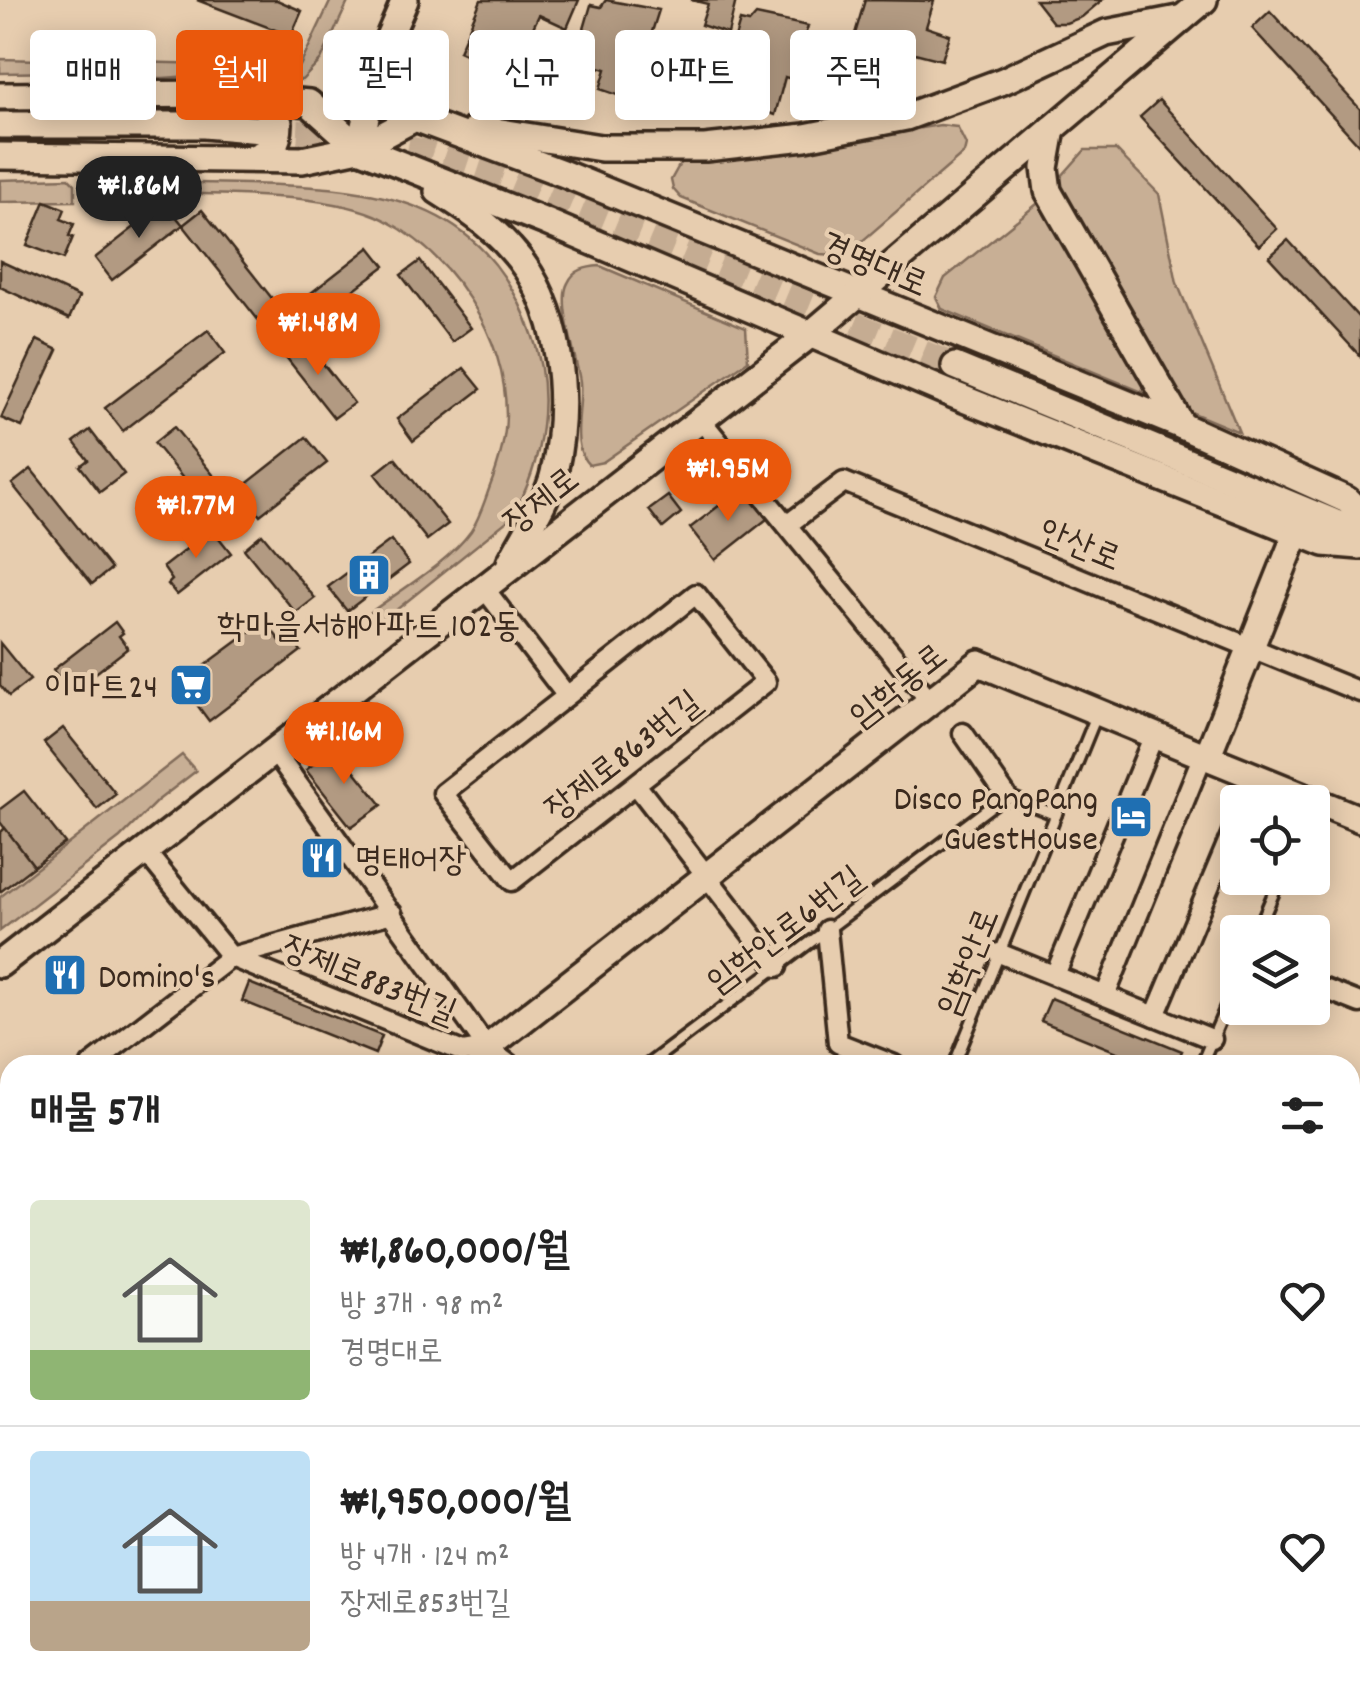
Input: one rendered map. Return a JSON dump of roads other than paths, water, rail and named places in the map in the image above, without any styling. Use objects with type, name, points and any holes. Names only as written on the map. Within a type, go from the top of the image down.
[{"type":"street","points":[[359,148],[378,60],[405,0]]},
{"type":"street","name":"장제로","points":[[0,964],[811,334],[1204,0]]},
{"type":"street","points":[[428,120],[602,148],[706,148],[805,136],[906,117],[1003,82],[1106,33],[1183,18]]},
{"type":"street","points":[[0,96],[176,94]]},
{"type":"street","points":[[303,102],[309,102],[359,148],[480,218],[512,250],[535,282],[546,306],[560,372],[560,418],[553,476],[506,570]]},
{"type":"street","points":[[254,158],[273,149],[279,140],[276,120]]},
{"type":"street","points":[[0,156],[302,160],[359,148],[412,120]]},
{"type":"street","name":"경명대로","points":[[421,120],[562,173],[1182,426],[1347,500],[1360,513]]},
{"type":"street","points":[[0,125],[204,125],[261,130]]},
{"type":"street","points":[[1052,129],[1045,168],[1048,192],[1182,426]]},
{"type":"street","points":[[359,148],[564,229],[944,391],[1324,543],[1360,546]]},
{"type":"street","points":[[944,391],[936,378],[944,353],[968,340]]},
{"type":"street","points":[[955,366],[1360,533]]},
{"type":"street","points":[[700,419],[931,702]]},
{"type":"street","name":"안산로","points":[[787,525],[844,482],[1360,692]]},
{"type":"street","points":[[1105,996],[1297,532]]},
{"type":"street","points":[[484,588],[567,696]]},
{"type":"street","name":"장제로863번길","points":[[696,594],[766,682],[512,881],[443,793],[567,696],[696,594]]},
{"type":"street","name":"임학동로","points":[[485,1055],[980,664],[1275,785]]},
{"type":"street","points":[[963,732],[1006,795]]},
{"type":"street","points":[[1055,976],[1154,735]]},
{"type":"street","points":[[274,751],[392,912],[482,1055]]},
{"type":"street","points":[[1251,785],[1255,776]]},
{"type":"street","points":[[636,786],[777,967]]},
{"type":"street","name":"임학동로","points":[[1330,808],[1360,819]]},
{"type":"street","name":"장제로883번길","points":[[145,852],[231,956],[475,1055]]},
{"type":"street","points":[[1155,1016],[1220,861]]},
{"type":"street","name":"장제로883번길","points":[[231,956],[392,912]]},
{"type":"street","points":[[827,930],[838,1043],[869,1055]]},
{"type":"street","points":[[999,953],[1212,1039]]},
{"type":"street","points":[[104,1055],[231,956]]},
{"type":"street","points":[[1330,991],[1360,1003]]},
{"type":"lane","name":"임학안로","points":[[958,1055],[1098,712]]},
{"type":"lane","points":[[1006,795],[1056,815]]},
{"type":"lane","name":"임학안로6번길","points":[[660,1055],[1006,795]]},
{"type":"lane","points":[[1206,1055],[1220,1020]]},
{"type":"tunnel","points":[[261,130],[338,135],[425,152],[509,180],[955,366]]},
{"type":"place","name":"학마을서해아파트 102동","points":[[369,575]]},
{"type":"place","name":"이마트24","points":[[191,685]]},
{"type":"place","name":"Disco PangPang GuestHouse","points":[[1131,817]]},
{"type":"place","name":"명태어장","points":[[322,858]]},
{"type":"place","name":"Domino's","points":[[65,975]]}]
